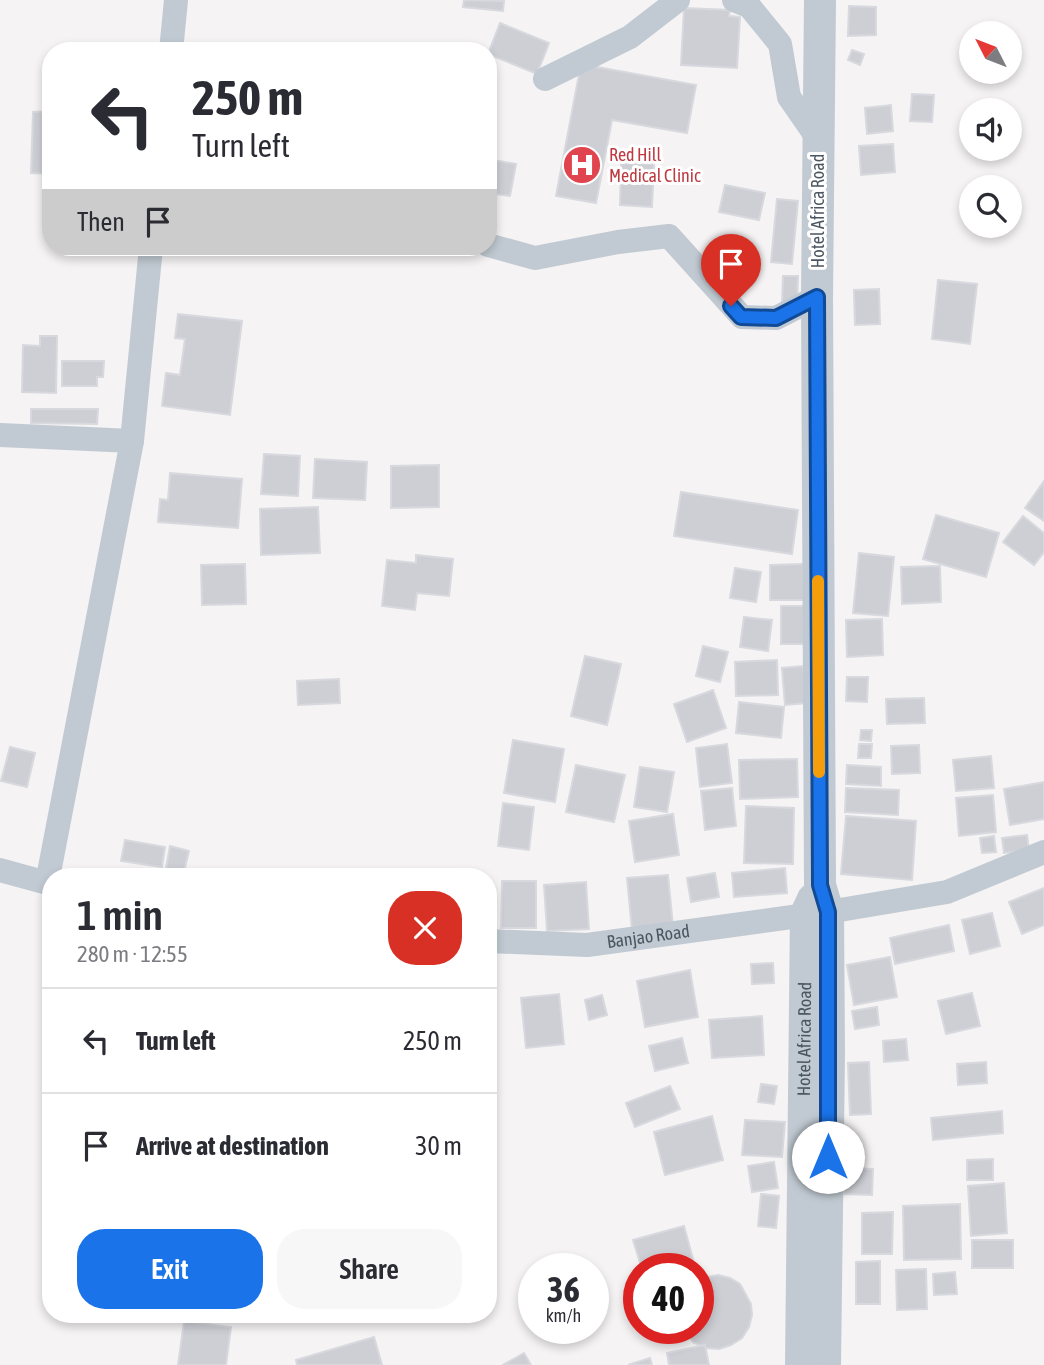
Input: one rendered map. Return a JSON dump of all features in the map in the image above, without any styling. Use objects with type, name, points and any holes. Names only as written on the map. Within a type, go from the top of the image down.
[{"type":"street","points":[[172,42],[176,0]]},
{"type":"street","points":[[545,79],[630,37],[678,0]]},
{"type":"street","points":[[734,0],[749,6],[780,44],[789,97],[818,139]]},
{"type":"street","name":"Hotel Africa Road","points":[[801,1365],[818,904],[817,297],[820,0]]},
{"type":"street","points":[[497,247],[535,258],[618,242],[670,236],[741,317],[776,318],[817,297]]},
{"type":"street","points":[[52,868],[132,441],[150,256]]},
{"type":"street","points":[[0,435],[132,441]]},
{"type":"street","name":"Banjao Road","points":[[497,941],[587,945],[818,904],[947,892],[1044,852]]},
{"type":"street","points":[[0,870],[42,882]]},
{"type":"street","name":"Hotel Africa Road","points":[[818,904],[829,1053],[825,1365]]},
{"type":"building","points":[[464,0],[504,1],[503,11],[463,7]]},
{"type":"building","points":[[849,6],[876,7],[876,35],[848,36]]},
{"type":"building","points":[[684,8],[730,10],[729,16],[740,17],[737,68],[681,65]]},
{"type":"building","points":[[500,23],[549,43],[537,74],[497,58],[497,42],[493,42]]},
{"type":"building","points":[[852,50],[864,54],[860,65],[848,60]]},
{"type":"building","name":"Red Hill Medical Clinic","points":[[581,64],[696,85],[687,133],[612,120],[596,203],[556,196]]},
{"type":"building","points":[[912,94],[934,95],[932,122],[910,121]]},
{"type":"building","points":[[891,105],[893,131],[867,134],[865,108]]},
{"type":"building","points":[[33,112],[42,112],[42,174],[31,173]]},
{"type":"building","points":[[893,144],[895,172],[861,175],[859,146]]},
{"type":"building","points":[[497,161],[516,164],[510,196],[497,194]]},
{"type":"building","points":[[621,163],[654,164],[652,207],[620,205]]},
{"type":"building","points":[[725,185],[765,193],[759,220],[719,212]]},
{"type":"building","points":[[777,199],[798,201],[792,264],[771,262]]},
{"type":"building","points":[[783,276],[798,276],[797,304],[782,304]]},
{"type":"building","points":[[938,280],[977,284],[970,344],[932,339]]},
{"type":"building","points":[[879,289],[880,324],[855,325],[854,290]]},
{"type":"building","points":[[178,314],[242,321],[230,415],[162,406],[166,373],[180,375],[185,339],[175,338]]},
{"type":"building","points":[[40,336],[57,336],[56,393],[22,392],[23,345],[40,346]]},
{"type":"building","points":[[62,361],[104,361],[103,377],[97,377],[97,386],[62,386]]},
{"type":"building","points":[[31,409],[98,409],[97,424],[31,423]]},
{"type":"building","points":[[264,454],[300,456],[298,496],[261,494]]},
{"type":"building","points":[[315,459],[367,462],[365,500],[313,498]]},
{"type":"building","points":[[439,465],[439,507],[391,508],[391,466]]},
{"type":"building","points":[[170,473],[242,479],[238,528],[158,522],[160,499],[168,500]]},
{"type":"building","points":[[1044,481],[1044,521],[1025,508]]},
{"type":"building","points":[[681,492],[798,510],[792,554],[674,536]]},
{"type":"building","points":[[318,507],[320,553],[261,555],[260,509]]},
{"type":"building","points":[[936,515],[999,533],[986,577],[923,559]]},
{"type":"building","points":[[1023,516],[1044,533],[1044,552],[1034,565],[1003,542]]},
{"type":"building","points":[[859,553],[894,557],[888,616],[853,613]]},
{"type":"building","points":[[416,555],[453,559],[449,596],[417,593],[415,610],[382,606],[387,560],[416,563]]},
{"type":"building","points":[[245,564],[246,604],[202,605],[201,565]]},
{"type":"building","points":[[803,564],[804,600],[770,600],[770,565]]},
{"type":"building","points":[[940,566],[941,602],[902,604],[901,567]]},
{"type":"building","points":[[735,568],[761,572],[756,602],[730,598]]},
{"type":"building","points":[[781,606],[807,606],[806,644],[781,644]]},
{"type":"building","points":[[744,617],[772,620],[768,651],[740,647]]},
{"type":"building","points":[[882,619],[883,655],[847,657],[846,620]]},
{"type":"building","points":[[703,646],[728,652],[720,682],[696,676]]},
{"type":"building","points":[[585,656],[621,664],[607,725],[571,716]]},
{"type":"building","points":[[777,660],[778,695],[736,696],[735,662]]},
{"type":"building","points":[[803,666],[807,703],[785,705],[782,668]]},
{"type":"building","points":[[847,677],[868,677],[867,702],[846,701]]},
{"type":"building","points":[[339,679],[340,703],[298,705],[297,681]]},
{"type":"building","points":[[713,690],[726,728],[687,742],[674,704]]},
{"type":"building","points":[[924,698],[925,723],[887,724],[886,699]]},
{"type":"building","points":[[739,702],[784,707],[781,738],[736,733]]},
{"type":"building","points":[[861,730],[872,730],[871,741],[860,740]]},
{"type":"building","points":[[513,740],[564,749],[555,802],[504,793]]},
{"type":"building","points":[[727,744],[732,783],[700,787],[696,748]]},
{"type":"building","points":[[859,744],[872,744],[871,758],[858,758]]},
{"type":"building","points":[[919,745],[920,773],[892,774],[891,746]]},
{"type":"building","points":[[10,747],[35,753],[27,787],[1,781]]},
{"type":"building","points":[[991,756],[994,788],[956,791],[953,760]]},
{"type":"building","points":[[797,759],[798,797],[740,799],[739,760]]},
{"type":"building","points":[[576,765],[625,775],[614,822],[566,812]]},
{"type":"building","points":[[847,765],[881,767],[881,786],[846,784]]},
{"type":"building","points":[[640,767],[674,772],[667,812],[634,807]]},
{"type":"building","points":[[1044,782],[1044,819],[1010,825],[1004,789]]},
{"type":"building","points":[[732,788],[736,826],[705,830],[701,791]]},
{"type":"building","points":[[846,788],[899,790],[898,815],[845,812]]},
{"type":"building","points":[[993,795],[996,832],[959,836],[956,798]]},
{"type":"building","points":[[503,803],[534,807],[529,850],[498,846]]},
{"type":"building","points":[[746,806],[794,808],[793,864],[744,863]]},
{"type":"building","points":[[673,814],[679,855],[635,862],[629,821]]},
{"type":"building","points":[[846,816],[916,821],[912,880],[841,874]]},
{"type":"building","points":[[1027,835],[1029,850],[1004,853],[1002,838]]},
{"type":"building","points":[[994,836],[996,852],[982,853],[980,838]]},
{"type":"building","points":[[125,840],[165,847],[162,867],[121,861]]},
{"type":"building","points":[[170,846],[189,851],[185,868],[166,868]]},
{"type":"building","points":[[785,868],[787,893],[734,897],[732,873]]},
{"type":"building","points":[[715,873],[719,897],[691,902],[687,878]]},
{"type":"building","points":[[668,875],[673,926],[632,930],[627,878]]},
{"type":"building","points":[[502,881],[536,881],[536,928],[501,928]]},
{"type":"building","points":[[586,882],[589,929],[547,931],[544,885]]},
{"type":"building","points":[[1044,888],[1044,925],[1022,934],[1009,902]]},
{"type":"building","points":[[992,913],[1000,946],[970,954],[962,920]]},
{"type":"building","points":[[949,925],[954,951],[895,964],[890,938]]},
{"type":"building","points":[[890,957],[897,997],[854,1005],[847,965]]},
{"type":"building","points":[[773,963],[774,983],[752,984],[751,964]]},
{"type":"building","points":[[690,970],[698,1017],[645,1027],[637,981]]},
{"type":"building","points":[[972,993],[980,1026],[946,1034],[938,1001]]},
{"type":"building","points":[[559,994],[564,1044],[526,1048],[521,998]]},
{"type":"building","points":[[602,995],[607,1015],[589,1020],[585,1000]]},
{"type":"building","points":[[877,1007],[879,1025],[855,1029],[852,1011]]},
{"type":"building","points":[[762,1016],[764,1055],[712,1058],[709,1020]]},
{"type":"building","points":[[682,1038],[688,1063],[655,1071],[649,1046]]},
{"type":"building","points":[[906,1039],[908,1060],[884,1062],[883,1041]]},
{"type":"building","points":[[869,1062],[871,1114],[850,1115],[848,1063]]},
{"type":"building","points":[[986,1062],[987,1083],[958,1085],[957,1064]]},
{"type":"building","points":[[761,1084],[777,1086],[774,1104],[758,1102]]},
{"type":"building","points":[[670,1086],[680,1109],[635,1127],[626,1103]]},
{"type":"building","points":[[1002,1111],[1003,1133],[933,1140],[931,1118]]},
{"type":"building","points":[[712,1116],[723,1160],[665,1175],[654,1132]]},
{"type":"building","points":[[745,1120],[785,1122],[782,1157],[742,1155]]},
{"type":"building","points":[[993,1159],[993,1180],[967,1180],[967,1160]]},
{"type":"building","points":[[774,1162],[778,1188],[752,1192],[748,1166]]},
{"type":"building","points":[[846,1168],[873,1169],[872,1195],[844,1194]]},
{"type":"building","points":[[1004,1183],[1007,1233],[971,1236],[968,1186]]},
{"type":"building","points":[[761,1194],[779,1196],[776,1228],[758,1226]]},
{"type":"building","points":[[960,1204],[961,1259],[904,1260],[903,1206]]},
{"type":"building","points":[[893,1212],[892,1254],[862,1254],[862,1213]]},
{"type":"building","points":[[684,1226],[691,1253],[637,1253],[633,1240]]},
{"type":"building","points":[[972,1240],[1013,1240],[1013,1268],[972,1268]]},
{"type":"building","points":[[880,1261],[880,1304],[856,1304],[856,1262]]},
{"type":"building","points":[[926,1269],[927,1309],[897,1310],[896,1270]]},
{"type":"building","points":[[955,1272],[957,1294],[934,1295],[933,1274]]},
{"type":"building","points":[[714,1276],[730,1278],[740,1284],[751,1304],[752,1315],[742,1338],[719,1349],[696,1344],[714,1344]]},
{"type":"building","points":[[184,1323],[231,1327],[226,1365],[178,1365]]},
{"type":"building","points":[[374,1337],[382,1365],[297,1365],[296,1360]]},
{"type":"building","points":[[705,1345],[709,1365],[669,1365],[667,1353]]},
{"type":"building","points":[[524,1353],[531,1365],[503,1365]]},
{"type":"building","points":[[650,1358],[652,1365],[628,1365]]},
{"type":"slow traffic","points":[[818,581],[819,772]]},
{"type":"place","name":"Red Hill Medical Clinic","points":[[582,165]]},
{"type":"route","points":[[731,306],[741,317],[776,318],[817,297],[820,885],[828,912],[828,1157]]}]
